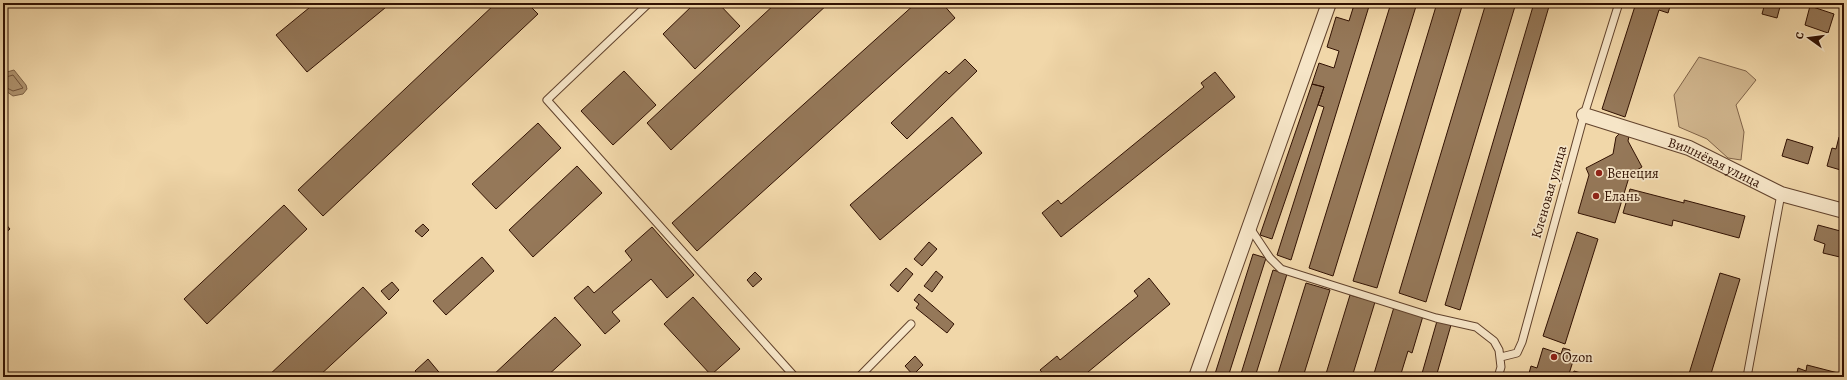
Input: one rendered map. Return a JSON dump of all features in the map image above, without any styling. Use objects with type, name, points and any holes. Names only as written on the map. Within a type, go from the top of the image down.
[{"type":"street","points":[[1196,377],[1329,3]]},
{"type":"street","name":"Вишнёвая улица","points":[[1584,115],[1689,148],[1781,194],[1844,211]]},
{"type":"lane","points":[[649,3],[547,100],[794,377]]},
{"type":"lane","name":"Кленовая улица","points":[[1501,357],[1508,357],[1517,353],[1522,342],[1584,115],[1619,3]]},
{"type":"lane","points":[[1747,377],[1781,194]]},
{"type":"lane","points":[[1250,228],[1270,258],[1281,269],[1436,318],[1476,327],[1494,341],[1499,350],[1501,367],[1498,377]]},
{"type":"lane","points":[[859,377],[911,324]]},
{"type":"shaded area","points":[[1699,57],[1746,71],[1756,80],[1736,105],[1744,132],[1741,160],[1728,158],[1707,139],[1679,127],[1674,95]]},
{"type":"water","points":[[14,70],[26,85],[27,89],[23,94],[13,96],[3,89],[3,76],[7,72]]},
{"type":"building","points":[[315,3],[391,3],[307,72],[276,35]]},
{"type":"building","points":[[496,3],[527,3],[538,14],[323,216],[298,190]]},
{"type":"building","points":[[695,3],[718,3],[740,26],[695,69],[663,34]]},
{"type":"building","points":[[776,3],[829,3],[671,150],[647,123]]},
{"type":"building","points":[[916,3],[942,3],[955,18],[697,251],[672,223]]},
{"type":"building","points":[[1349,3],[1370,3],[1291,260],[1277,255],[1324,107],[1318,105],[1324,87],[1312,84],[1319,63],[1334,68],[1339,51],[1327,47],[1336,17],[1349,21],[1354,5]]},
{"type":"building","points":[[1391,3],[1417,3],[1333,276],[1309,268]]},
{"type":"building","points":[[1437,3],[1463,3],[1377,288],[1353,281]]},
{"type":"building","points":[[1486,3],[1516,3],[1426,302],[1399,293]]},
{"type":"building","points":[[1534,3],[1550,3],[1460,310],[1445,305]]},
{"type":"building","points":[[1636,3],[1647,6],[1648,3],[1671,3],[1668,13],[1659,10],[1625,117],[1602,109]]},
{"type":"building","points":[[1765,3],[1781,3],[1777,18],[1762,14]]},
{"type":"building","points":[[1810,6],[1834,14],[1828,33],[1805,25]]},
{"type":"building","points":[[965,59],[977,71],[907,139],[891,123],[946,71],[949,74]]},
{"type":"building","points":[[624,71],[656,105],[613,145],[581,111]]},
{"type":"building","points":[[1215,72],[1235,97],[1061,237],[1042,213],[1058,200],[1061,204],[1204,87],[1201,83]]},
{"type":"building","points":[[1312,84],[1324,87],[1272,239],[1260,235]]},
{"type":"building","points":[[952,117],[982,153],[880,240],[850,205]]},
{"type":"building","points":[[538,123],[561,148],[496,209],[472,184]]},
{"type":"building","points":[[1620,133],[1629,136],[1628,141],[1642,167],[1630,174],[1615,223],[1578,213],[1589,175],[1586,168],[1613,154],[1616,137]]},
{"type":"building","points":[[1839,137],[1844,139],[1844,171],[1827,166],[1832,148],[1836,149]]},
{"type":"building","points":[[1787,139],[1813,147],[1808,164],[1782,156]]},
{"type":"building","points":[[577,166],[602,193],[533,257],[509,230]]},
{"type":"building","points":[[1630,189],[1684,203],[1684,200],[1745,216],[1739,238],[1673,220],[1672,226],[1623,213]]},
{"type":"building","points":[[284,205],[307,229],[207,324],[184,299]]},
{"type":"building","points":[[3,221],[10,229],[3,235]]},
{"type":"building","points":[[423,224],[429,230],[422,237],[415,231]]},
{"type":"building","points":[[1818,225],[1844,232],[1844,258],[1823,253],[1825,244],[1814,240]]},
{"type":"building","points":[[652,227],[694,275],[667,298],[651,279],[612,312],[620,321],[605,334],[574,298],[588,286],[594,293],[632,260],[625,251]]},
{"type":"building","points":[[1577,232],[1598,239],[1565,344],[1543,336]]},
{"type":"building","points":[[929,242],[937,249],[922,266],[914,259]]},
{"type":"building","points":[[1253,254],[1266,258],[1228,377],[1214,377]]},
{"type":"building","points":[[482,257],[494,271],[446,315],[433,301]]},
{"type":"building","points":[[906,268],[913,274],[898,292],[890,285]]},
{"type":"building","points":[[1273,270],[1287,274],[1255,377],[1240,377]]},
{"type":"building","points":[[936,271],[943,277],[932,292],[924,286]]},
{"type":"building","points":[[755,272],[762,279],[753,287],[747,280]]},
{"type":"building","points":[[1720,273],[1740,279],[1710,377],[1688,377]]},
{"type":"building","points":[[1149,278],[1170,304],[1082,377],[1046,377],[1040,370],[1057,356],[1060,360],[1138,296],[1134,291]]},
{"type":"building","points":[[392,282],[399,290],[389,300],[381,291]]},
{"type":"building","points":[[1306,283],[1330,290],[1303,377],[1277,377]]},
{"type":"building","points":[[363,287],[387,313],[318,377],[267,377]]},
{"type":"building","points":[[919,294],[954,324],[947,333],[916,308],[919,304],[914,300]]},
{"type":"building","points":[[1350,295],[1375,302],[1352,377],[1325,377]]},
{"type":"building","points":[[693,297],[740,349],[711,375],[664,324]]},
{"type":"building","points":[[1394,307],[1423,316],[1412,353],[1408,351],[1400,377],[1373,377]]},
{"type":"building","points":[[555,317],[581,345],[546,377],[491,377]]},
{"type":"building","points":[[1437,321],[1451,325],[1436,377],[1421,377]]},
{"type":"building","points":[[1543,348],[1561,354],[1563,348],[1570,350],[1568,356],[1574,358],[1568,377],[1528,377],[1531,366],[1537,368]]},
{"type":"building","points":[[915,356],[923,365],[913,375],[905,366]]},
{"type":"building","points":[[428,359],[443,377],[420,377],[415,371]]},
{"type":"building","points":[[1807,365],[1838,373],[1837,377],[1796,377],[1798,368],[1806,371]]},
{"type":"building","points":[[1574,371],[1594,377],[1572,377]]},
{"type":"place","name":"Венеция","points":[[1599,173]]},
{"type":"place","name":"Елань","points":[[1596,196]]},
{"type":"place","name":"Ozon","points":[[1554,357]]}]
